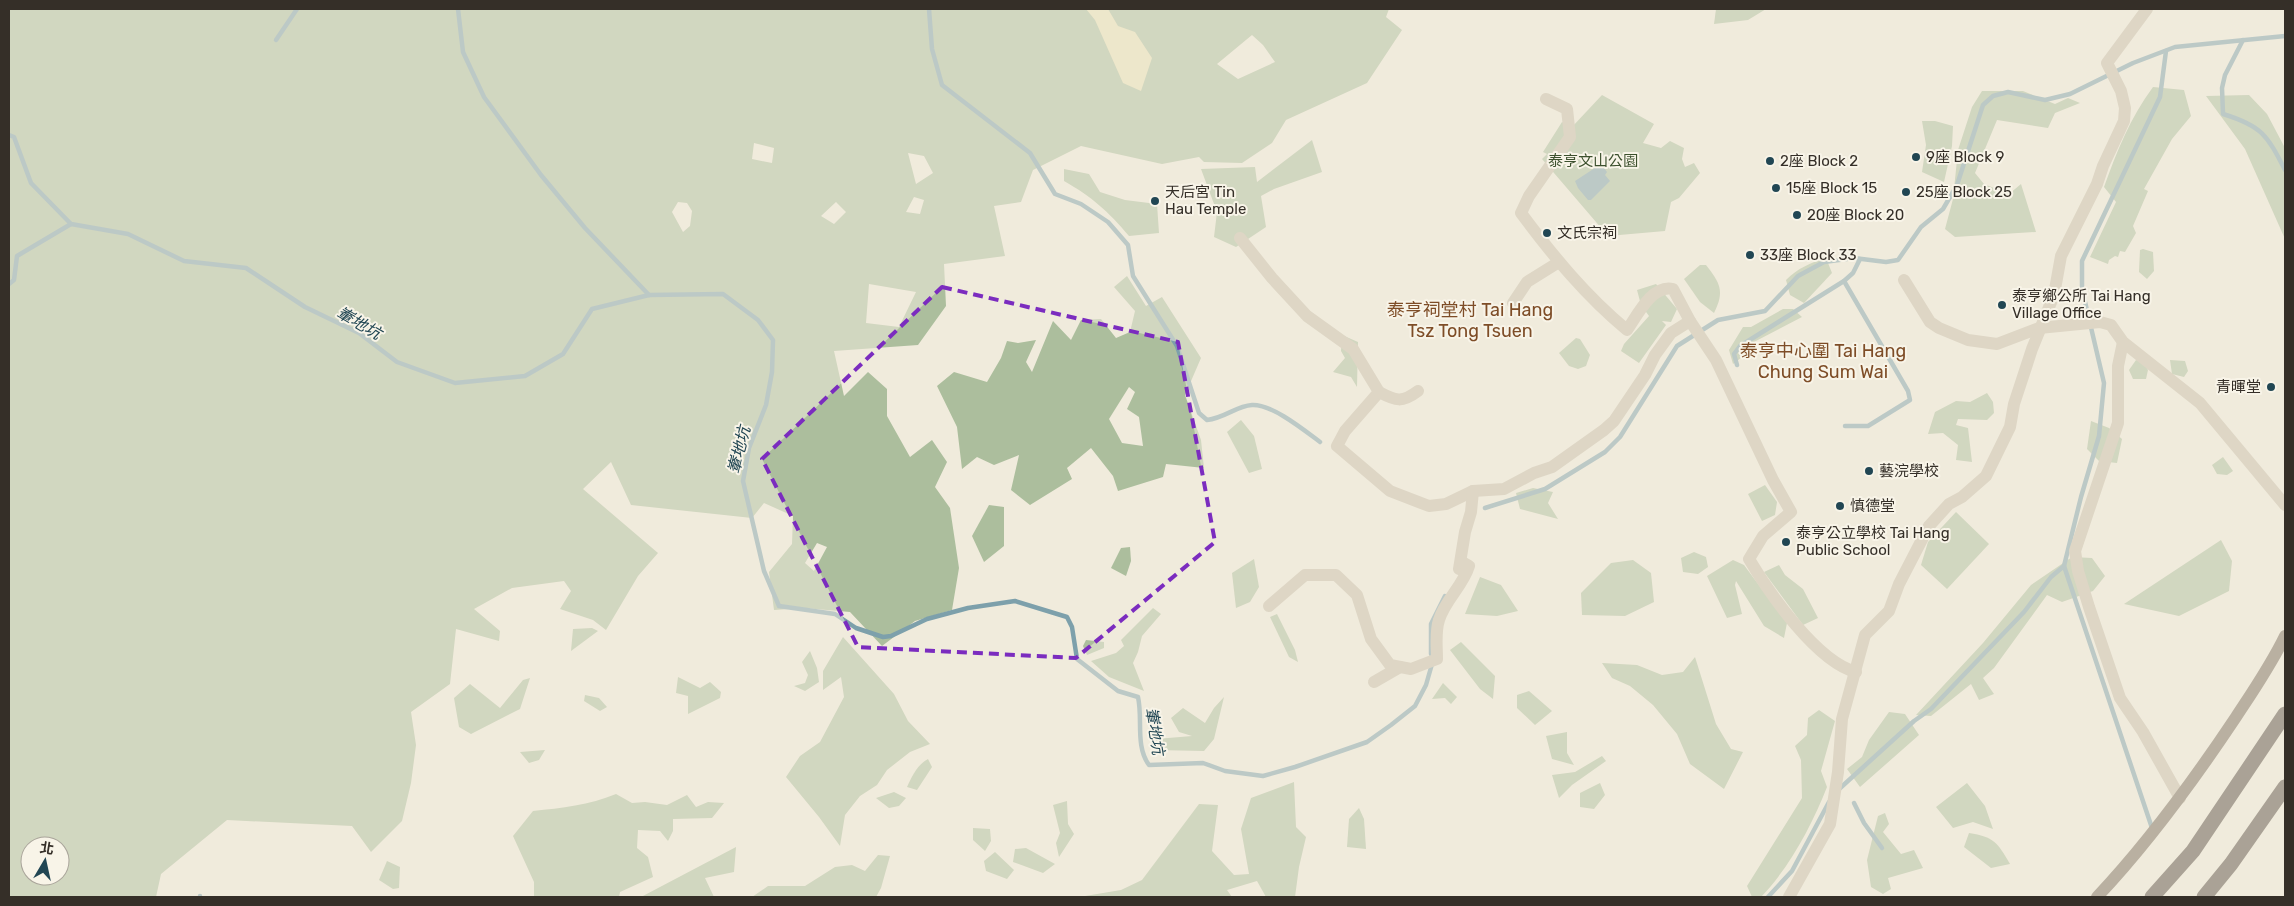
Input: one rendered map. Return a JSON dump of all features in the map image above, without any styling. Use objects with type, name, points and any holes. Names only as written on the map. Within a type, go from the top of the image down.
[{"type":"highway","points":[[2152,897],[2193,851],[2285,714]]},
{"type":"highway","points":[[2204,897],[2231,864],[2285,787]]},
{"type":"main road","points":[[2096,897],[2131,859],[2180,798],[2240,711],[2285,636]]},
{"type":"street","points":[[1789,897],[1830,824],[1838,772],[1842,719],[1865,635],[1889,611],[1899,584],[1929,526],[1949,504],[1962,497],[1986,476],[2010,427],[2014,404],[2039,328],[2054,295],[2061,256],[2097,184],[2103,166],[2124,122],[2125,108],[2121,91],[2106,63],[2148,9]]},
{"type":"street","points":[[1546,99],[1567,109],[1570,136],[1529,196],[1521,213],[1559,262],[1604,310],[1627,330],[1654,294],[1668,288],[1672,290],[1692,325],[1716,360],[1773,480],[1791,512],[1763,536],[1749,559],[1762,580],[1800,629],[1831,660],[1844,669],[1856,672]]},
{"type":"street","points":[[1240,238],[1272,278],[1307,316],[1353,349],[1379,392],[1394,400],[1409,398],[1418,391]]},
{"type":"street","points":[[1513,303],[1527,282],[1559,262]]},
{"type":"street","points":[[1904,280],[1930,322],[1939,328],[1968,340],[1997,344],[2039,328],[2100,322],[2111,325],[2123,342],[2200,404],[2285,505]]},
{"type":"street","points":[[1379,392],[1345,431],[1337,446],[1390,491],[1429,506],[1446,504],[1473,491],[1504,489],[1534,473],[1552,467],[1604,430],[1614,421],[1671,333],[1692,325]]},
{"type":"street","points":[[2123,342],[2118,366],[2118,423],[2075,551],[2078,571],[2089,607],[2120,698],[2143,732],[2180,798]]},
{"type":"street","points":[[1450,591],[1462,562],[1473,491]]},
{"type":"street","points":[[1269,606],[1305,575],[1336,575],[1357,595],[1371,639],[1390,665],[1411,669],[1438,659],[1436,635],[1439,619],[1466,575],[1469,566],[1462,562]]},
{"type":"street","points":[[1374,682],[1400,667]]},
{"type":"highlighted area","points":[[942,287],[1178,342],[1215,542],[1076,658],[858,647],[762,459]]},
{"type":"green space","points":[[9,9],[1389,9],[1386,17],[1402,30],[1367,83],[1286,120],[1272,143],[1242,163],[1204,162],[1199,157],[1162,164],[1081,146],[1033,170],[1021,202],[994,206],[1005,256],[944,264],[946,306],[918,345],[834,351],[844,396],[868,372],[887,389],[887,416],[910,457],[932,440],[947,462],[935,487],[950,508],[959,568],[952,610],[915,621],[882,646],[850,612],[804,608],[774,610],[769,572],[792,544],[793,516],[764,503],[752,518],[631,505],[611,462],[583,489],[658,553],[638,576],[606,630],[593,620],[560,609],[571,591],[564,581],[512,588],[474,609],[500,631],[499,641],[456,629],[450,684],[411,712],[416,745],[411,783],[402,821],[371,852],[352,826],[227,820],[161,874],[156,897],[9,897]],"holes":[[[1252,35],[1263,45],[1275,62],[1238,79],[1217,64]],[[754,143],[774,148],[772,163],[752,159]],[[908,153],[924,156],[933,173],[916,184]],[[914,197],[924,200],[920,214],[906,212]],[[678,202],[687,203],[692,211],[690,226],[683,232],[672,212]],[[836,202],[846,212],[834,224],[821,216]],[[869,284],[916,292],[899,327],[866,323]],[[817,543],[827,547],[814,571],[805,563]]]},
{"type":"green space","points":[[1716,9],[1766,9],[1748,20],[1714,24]]},
{"type":"green space","points":[[2153,87],[2184,90],[2191,116],[2172,139],[2144,189],[2148,191],[2133,226],[2136,233],[2125,252],[2120,251],[2118,257],[2115,256],[2109,260],[2108,264],[2090,257],[2116,202],[2104,187],[2125,135],[2137,111]]},
{"type":"green space","points":[[1982,91],[2023,91],[2055,104],[2068,98],[2080,103],[2055,113],[2048,128],[1997,120],[1975,173],[1984,184],[2009,194],[2021,184],[2036,232],[1955,237],[1945,229],[1953,199],[1958,150],[1972,107]]},
{"type":"green space","name":"泰亨文山公園","points":[[1602,95],[1654,124],[1643,143],[1661,148],[1670,141],[1684,148],[1682,159],[1685,167],[1694,163],[1700,173],[1679,198],[1671,202],[1665,231],[1608,236],[1542,159],[1547,154],[1543,152],[1562,122],[1572,127]]},
{"type":"green space","points":[[2249,95],[2267,114],[2285,148],[2285,239],[2245,149],[2206,96]]},
{"type":"green space","points":[[1922,121],[1935,121],[1953,126],[1952,146],[1944,182],[1922,172],[1926,145]]},
{"type":"green space","points":[[1312,140],[1322,172],[1274,189],[1261,196],[1266,227],[1236,247],[1214,237],[1217,212],[1201,169],[1255,167],[1257,182]]},
{"type":"green space","points":[[1064,169],[1089,174],[1100,192],[1125,200],[1157,204],[1159,233],[1129,236],[1099,205],[1064,181]]},
{"type":"green space","points":[[2140,250],[2153,252],[2154,271],[2147,279],[2139,272]]},
{"type":"green space","points":[[1826,258],[1832,273],[1804,303],[1790,295],[1786,280],[1804,266]]},
{"type":"green space","points":[[1700,265],[1706,265],[1718,282],[1720,293],[1714,313],[1700,302],[1684,279]]},
{"type":"green space","points":[[1127,276],[1146,306],[1162,297],[1201,358],[1185,395],[1201,440],[1204,468],[1166,464],[1163,477],[1118,491],[1113,476],[1091,448],[1067,468],[1072,479],[1030,505],[1011,490],[1019,455],[994,465],[977,457],[962,469],[957,427],[937,386],[954,372],[987,382],[1001,358],[1007,341],[1018,343],[1036,340],[1026,362],[1032,372],[1053,321],[1071,340],[1081,320],[1101,319],[1116,338],[1130,332],[1135,311],[1114,287]],"holes":[[[1129,387],[1135,392],[1127,409],[1139,417],[1143,446],[1122,443],[1109,419]]]},
{"type":"green space","points":[[1656,284],[1677,309],[1671,322],[1662,321],[1666,325],[1639,363],[1621,351],[1624,344],[1649,316],[1641,305],[1637,290]]},
{"type":"green space","points":[[1783,309],[1793,309],[1802,317],[1754,342],[1746,354],[1733,364],[1729,350],[1743,327],[1751,327]]},
{"type":"green space","points":[[1342,335],[1358,342],[1357,387],[1351,377],[1333,372],[1345,358],[1341,351]]},
{"type":"green space","points":[[1576,338],[1580,339],[1590,355],[1586,366],[1578,369],[1569,366],[1559,353]]},
{"type":"green space","points":[[2136,360],[2143,362],[2148,370],[2146,379],[2133,379],[2129,370]]},
{"type":"green space","points":[[2170,360],[2185,361],[2188,371],[2184,377],[2172,374]]},
{"type":"green space","points":[[1987,393],[1993,402],[1994,413],[1987,420],[1958,419],[1956,425],[1968,428],[1972,462],[1956,460],[1958,445],[1943,433],[1928,434],[1935,412],[1956,401],[1970,402]]},
{"type":"green space","points":[[1241,420],[1254,436],[1262,469],[1249,473],[1227,432]]},
{"type":"green space","points":[[2091,421],[2109,428],[2122,439],[2117,463],[2099,461],[2087,449]]},
{"type":"green space","points":[[2223,457],[2233,471],[2227,475],[2217,474],[2212,465]]},
{"type":"green space","points":[[1765,485],[1777,502],[1775,515],[1762,521],[1748,494]]},
{"type":"green space","points":[[1533,488],[1553,492],[1548,503],[1558,519],[1520,509],[1516,493]]},
{"type":"green space","points":[[989,505],[1004,507],[1004,546],[984,562],[972,536]]},
{"type":"green space","points":[[1956,512],[1989,544],[1947,589],[1921,565],[1928,542]]},
{"type":"green space","points":[[2221,540],[2232,561],[2229,591],[2179,616],[2124,604]]},
{"type":"green space","points":[[1130,547],[1131,561],[1126,576],[1111,568],[1121,548]]},
{"type":"green space","points":[[1694,552],[1706,557],[1708,567],[1698,574],[1683,572],[1681,558]]},
{"type":"green space","points":[[2072,557],[2092,558],[2105,576],[2093,591],[2062,602],[2047,595],[1994,668],[1983,678],[1994,694],[1979,700],[1971,684],[1931,716],[1916,715],[1983,643],[2031,585]]},
{"type":"green space","points":[[1254,559],[1259,587],[1250,602],[1236,608],[1232,573]]},
{"type":"green space","points":[[1633,560],[1651,573],[1654,602],[1625,616],[1582,615],[1581,593],[1611,563]]},
{"type":"green space","points":[[1733,560],[1744,565],[1787,623],[1784,638],[1764,626],[1736,581],[1735,585],[1742,614],[1727,618],[1707,576]]},
{"type":"green space","points":[[1779,565],[1785,575],[1803,589],[1818,618],[1803,625],[1764,572]]},
{"type":"green space","points":[[1480,577],[1501,585],[1518,611],[1497,616],[1465,614]]},
{"type":"green space","points":[[1153,608],[1161,614],[1142,636],[1133,663],[1144,691],[1109,677],[1091,661],[1116,653],[1124,646],[1121,640]]},
{"type":"green space","points":[[1277,614],[1295,650],[1298,662],[1289,657],[1270,617]]},
{"type":"green space","points":[[592,628],[598,631],[571,651],[573,629]]},
{"type":"green space","points":[[843,637],[894,694],[908,721],[930,744],[910,752],[887,770],[877,785],[860,796],[845,815],[840,846],[786,777],[800,756],[820,742],[844,697],[841,677],[823,690],[823,671]]},
{"type":"green space","points":[[1086,640],[1104,642],[1104,648],[1087,655],[1083,646]]},
{"type":"green space","points":[[1461,642],[1495,676],[1493,699],[1480,689],[1450,650]]},
{"type":"green space","points":[[810,651],[817,668],[819,682],[805,691],[794,686],[805,683],[808,675],[802,662]]},
{"type":"green space","points":[[1695,657],[1716,724],[1731,749],[1743,752],[1724,789],[1690,764],[1677,734],[1653,705],[1630,686],[1612,678],[1602,663],[1637,665],[1662,675],[1683,672]]},
{"type":"green space","points":[[678,677],[700,688],[710,682],[721,692],[720,698],[688,714],[688,696],[676,693]]},
{"type":"green space","points":[[530,678],[520,709],[471,734],[459,727],[454,698],[470,684],[500,708],[523,680]]},
{"type":"green space","points":[[1443,683],[1457,697],[1451,704],[1445,698],[1432,699]]},
{"type":"green space","points":[[1529,691],[1552,711],[1535,725],[1517,708],[1517,695]]},
{"type":"green space","points":[[585,695],[599,698],[607,707],[600,711],[584,701]]},
{"type":"green space","points":[[1224,697],[1214,739],[1204,751],[1155,750],[1156,739],[1192,736],[1179,732],[1171,718],[1183,708],[1205,723],[1214,708]]},
{"type":"green space","points":[[1819,710],[1835,721],[1821,771],[1827,787],[1807,831],[1791,859],[1761,897],[1752,897],[1747,886],[1802,798],[1801,760],[1795,746],[1807,735],[1808,718]]},
{"type":"green space","points":[[1889,712],[1905,714],[1919,735],[1860,787],[1847,769],[1862,757],[1869,740]]},
{"type":"green space","points":[[1567,732],[1567,753],[1574,765],[1552,759],[1546,736]]},
{"type":"green space","points":[[545,750],[539,760],[529,763],[520,752]]},
{"type":"green space","points":[[1602,756],[1606,761],[1572,785],[1559,798],[1552,775],[1575,772]]},
{"type":"green space","points":[[928,759],[932,767],[917,790],[907,787],[918,767]]},
{"type":"green space","points":[[1294,782],[1296,827],[1306,837],[1295,897],[1266,897],[1257,881],[1227,890],[1232,897],[1079,897],[1121,890],[1142,880],[1199,804],[1218,805],[1212,851],[1234,875],[1249,874],[1241,829],[1251,798]]},
{"type":"green space","points":[[1600,783],[1605,795],[1594,809],[1580,807],[1580,793]]},
{"type":"green space","points":[[1967,783],[1985,806],[1993,829],[1973,822],[1953,828],[1936,807]]},
{"type":"green space","points":[[894,792],[906,798],[899,806],[889,808],[876,798]]},
{"type":"green space","points":[[616,794],[632,803],[645,802],[667,805],[687,795],[696,807],[708,802],[724,803],[712,818],[673,819],[673,831],[668,841],[660,831],[638,830],[637,848],[648,857],[653,877],[620,892],[619,897],[534,897],[534,882],[513,836],[533,811],[586,803]]},
{"type":"green space","points":[[1067,801],[1068,824],[1074,834],[1059,857],[1056,843],[1060,833],[1053,805]]},
{"type":"green space","points":[[1359,808],[1364,819],[1366,849],[1347,847],[1349,819]]},
{"type":"green space","points":[[1885,813],[1889,824],[1883,832],[1901,854],[1914,850],[1923,868],[1888,878],[1891,889],[1883,894],[1871,887],[1867,860],[1878,816]]},
{"type":"green space","points":[[973,828],[990,829],[991,841],[985,851],[973,840]]},
{"type":"green space","points":[[1969,833],[1984,836],[1994,842],[2002,850],[2010,864],[1991,868],[1964,847]]},
{"type":"green space","points":[[736,847],[734,872],[705,878],[714,897],[641,897]]},
{"type":"green space","points":[[1026,848],[1055,864],[1043,873],[1013,862],[1015,849]]},
{"type":"green space","points":[[995,852],[1014,870],[1007,879],[986,871],[984,861]]},
{"type":"green space","points":[[878,855],[890,856],[881,888],[876,897],[752,897],[768,886],[805,886],[835,867],[852,865],[865,871]]},
{"type":"green space","points":[[387,861],[400,867],[399,888],[393,889],[379,880]]},
{"type":"sand","points":[[1086,9],[1108,9],[1118,26],[1135,32],[1152,58],[1141,91],[1123,83],[1095,20]]},
{"type":"water","points":[[1601,164],[1607,172],[1605,175],[1610,181],[1591,200],[1588,200],[1575,181]]},
{"type":"waterway","points":[[276,40],[297,9]]},
{"type":"waterway","points":[[458,9],[463,52],[484,97],[541,175],[585,228],[649,295]]},
{"type":"waterway","points":[[929,9],[932,49],[942,85],[1030,153],[1055,194],[1081,204],[1108,222],[1128,245],[1133,276],[1177,346],[1199,413],[1207,420],[1246,406],[1260,406],[1278,413],[1320,442]]},
{"type":"waterway","points":[[1485,508],[1545,489],[1605,452],[1620,437],[1677,346],[1718,320],[1765,311],[1798,276],[1824,262],[1854,258],[1886,262],[1898,260],[1921,227],[1943,209],[1957,185],[1983,105],[1993,96],[2008,92],[2045,100],[2070,94],[2133,63],[2175,47],[2285,36]]},
{"type":"waterway","points":[[2243,40],[2225,75],[2222,88],[2223,114],[2247,123],[2262,133],[2285,170]]},
{"type":"waterway","points":[[2152,828],[2064,566],[2081,497],[2099,436],[2104,383],[2082,289],[2082,261],[2160,97],[2166,51]]},
{"type":"waterway","name":"輋地坑","points":[[9,135],[14,137],[31,183],[71,224],[128,234],[184,261],[246,268],[305,307],[359,333],[397,362],[455,383],[525,376],[563,354],[592,309],[649,295],[723,294],[758,320],[773,340],[772,372],[766,405],[749,448],[743,481],[764,571],[779,606],[835,614],[856,628],[883,637],[891,636],[927,619],[968,608],[1015,601],[1067,617],[1072,627],[1077,659],[1118,691],[1138,697],[1142,749],[1149,765],[1203,763],[1225,771],[1263,776],[1367,742],[1415,706],[1426,685],[1432,664]]},
{"type":"waterway","points":[[9,284],[14,280],[17,256],[71,224]]},
{"type":"waterway","points":[[1737,365],[1734,354],[1740,346],[1844,281],[1853,273],[1860,259]]},
{"type":"waterway","points":[[1844,281],[1908,391],[1910,400],[1868,426],[1845,426]]},
{"type":"waterway","points":[[1838,790],[1914,721],[1931,709],[2024,612],[2051,577],[2064,566]]},
{"type":"waterway","name":"輋地坑","points":[[1431,654],[1431,624],[1445,596]]},
{"type":"waterway","points":[[1768,897],[1792,871],[1829,802]]},
{"type":"waterway","points":[[1854,803],[1864,823],[1882,848]]},
{"type":"place","name":"9座 Block 9","points":[[1916,157]]},
{"type":"place","name":"2座 Block 2","points":[[1770,161]]},
{"type":"place","name":"15座 Block 15","points":[[1776,188]]},
{"type":"place","name":"25座 Block 25","points":[[1906,192]]},
{"type":"place","name":"天后宮 Tin Hau Temple","points":[[1155,201]]},
{"type":"place","name":"20座 Block 20","points":[[1797,215]]},
{"type":"place","name":"文氏宗祠","points":[[1547,233]]},
{"type":"place","name":"33座 Block 33","points":[[1750,255]]},
{"type":"place","name":"泰亨鄉公所 Tai Hang Village Office","points":[[2002,305]]},
{"type":"place","name":"青暉堂","points":[[2271,387]]},
{"type":"place","name":"藝浣學校","points":[[1869,471]]},
{"type":"place","name":"慎德堂","points":[[1840,506]]},
{"type":"place","name":"泰亨公立學校 Tai Hang Public School","points":[[1786,542]]},
{"type":"district","name":"泰亨祠堂村 Tai Hang Tsz Tong Tsuen","points":[[1470,320]]},
{"type":"district","name":"泰亨中心圍 Tai Hang Chung Sum Wai","points":[[1823,361]]}]
